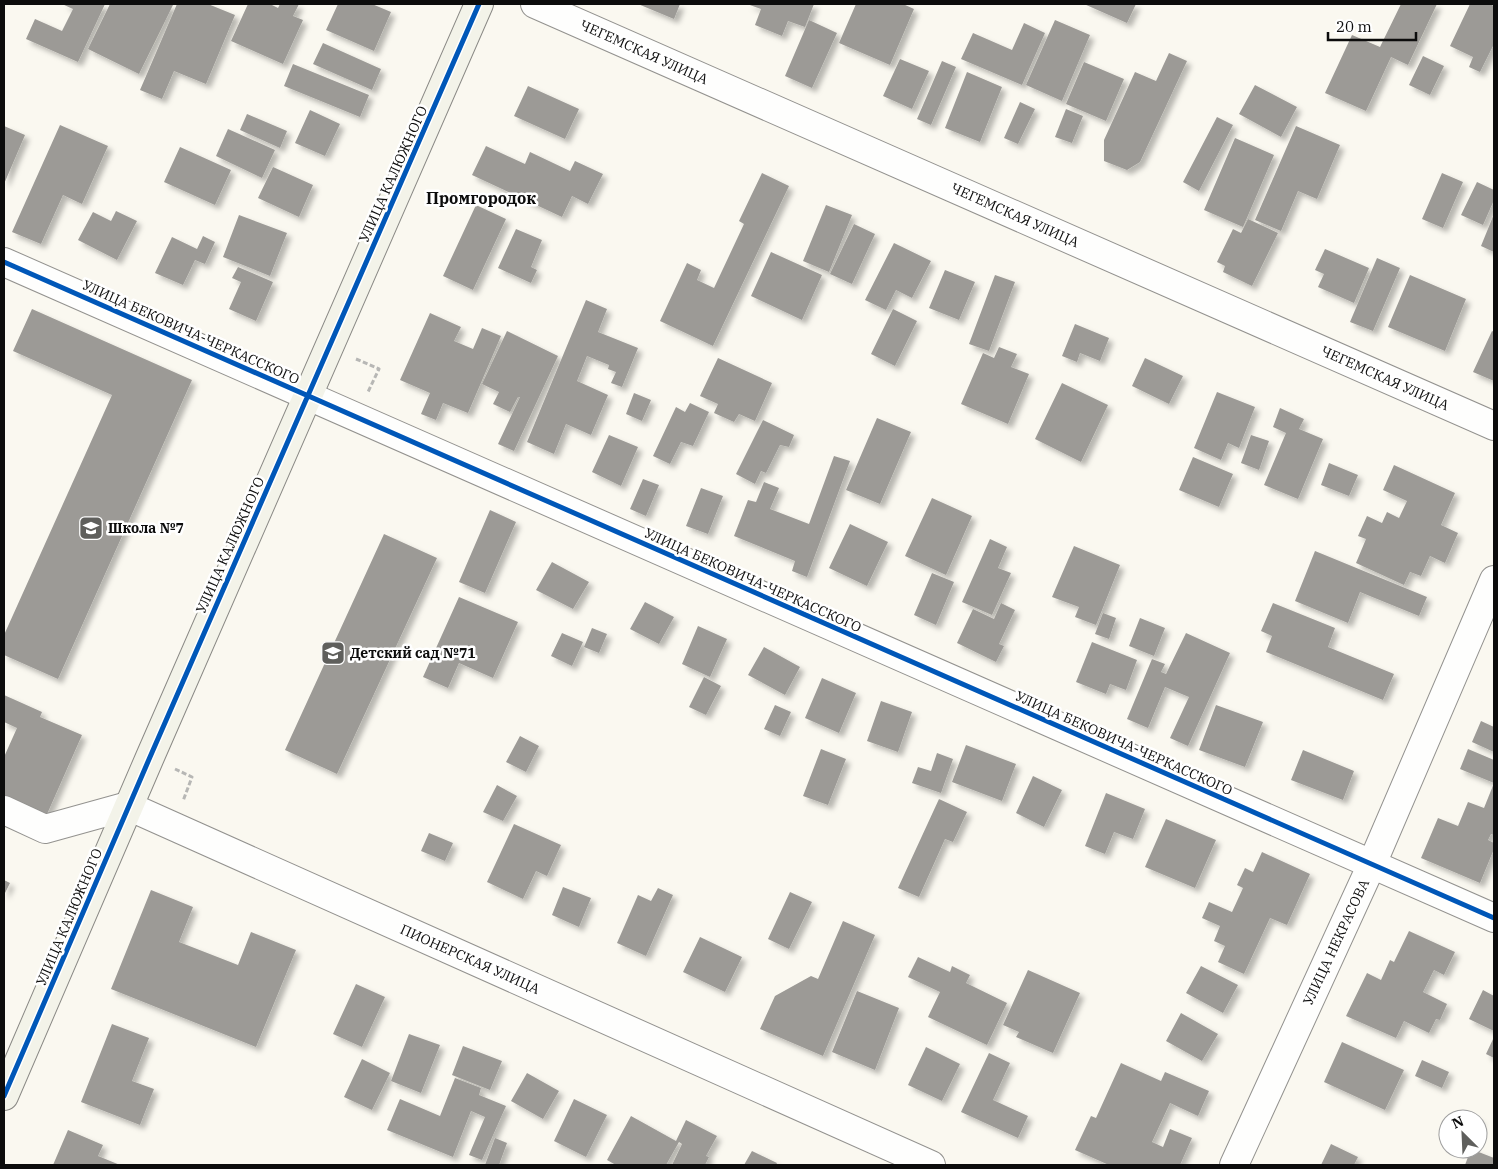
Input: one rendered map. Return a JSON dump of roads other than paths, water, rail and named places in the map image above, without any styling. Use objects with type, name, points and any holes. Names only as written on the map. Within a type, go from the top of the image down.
[{"type":"street","name":"УЛИЦА КАЛЮЖНОГО","points":[[4,1096],[128,806],[479,4]]},
{"type":"street","name":"ЧЕГЕМСКАЯ УЛИЦА","points":[[535,4],[1494,426]]},
{"type":"street","name":"УЛИЦА БЕКОВИЧА-ЧЕРКАССКОГО","points":[[4,262],[1494,918]]},
{"type":"street","name":"УЛИЦА НЕКРАСОВА","points":[[1234,1165],[1372,864],[1494,580]]},
{"type":"street","points":[[4,810],[45,829],[128,806]]},
{"type":"street","name":"ПИОНЕРСКАЯ УЛИЦА","points":[[128,806],[931,1165]]},
{"type":"place","name":"Школа №7","points":[[91,528]]},
{"type":"place","name":"Детский сад №71","points":[[333,653]]},
{"type":"district","name":"Промгородок","points":[[481,198]]}]
